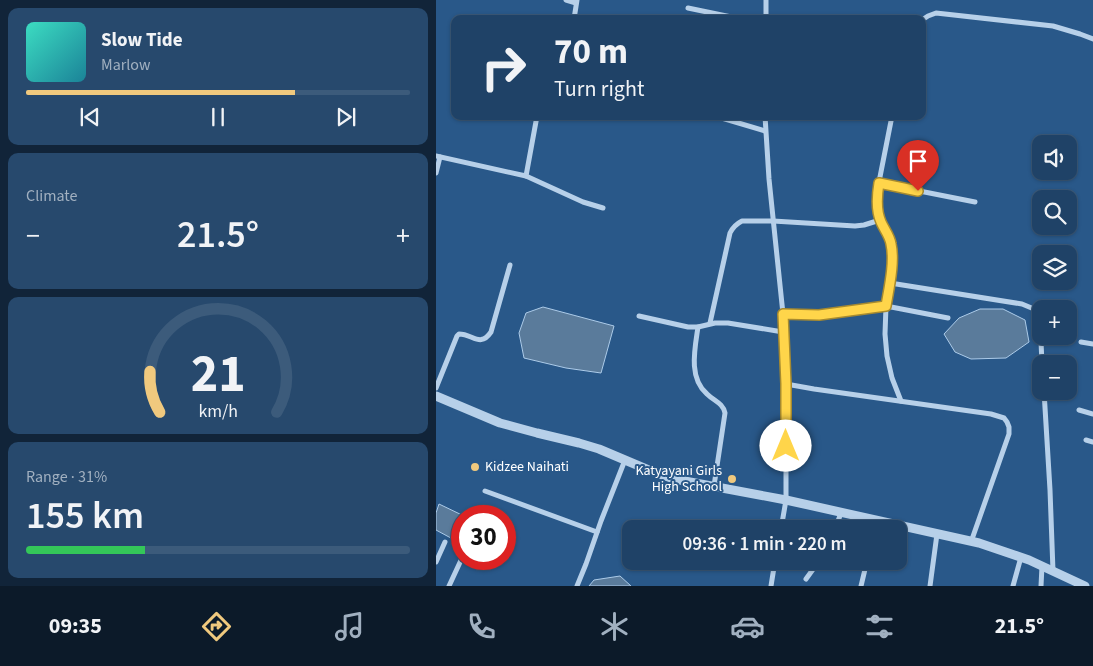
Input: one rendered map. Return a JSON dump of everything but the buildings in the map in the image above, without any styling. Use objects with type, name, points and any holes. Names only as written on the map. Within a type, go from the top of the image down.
[{"type":"street","points":[[566,0],[577,1],[575,15]]},
{"type":"street","points":[[766,0],[766,15]]},
{"type":"street","points":[[688,8],[722,15]]},
{"type":"street","points":[[926,17],[936,14],[1053,26],[1093,39]]},
{"type":"street","points":[[526,176],[536,120]]},
{"type":"street","points":[[728,120],[765,131]]},
{"type":"street","points":[[764,120],[783,314],[786,384],[786,500],[783,520]]},
{"type":"street","points":[[891,120],[879,183],[878,202],[880,220],[891,240],[892,250],[890,283],[886,306],[886,334],[892,378],[901,401]]},
{"type":"street","points":[[436,173],[438,157],[526,176],[583,202],[603,208]]},
{"type":"street","points":[[879,183],[975,202]]},
{"type":"street","points":[[710,323],[732,229],[738,223],[742,221],[773,221],[864,226],[880,220]]},
{"type":"street","points":[[436,388],[457,336],[463,334],[480,340],[485,339],[491,332],[510,265]]},
{"type":"street","points":[[890,283],[1022,304],[1034,309],[1040,319],[1042,355]]},
{"type":"street","points":[[783,314],[819,315],[886,306],[948,318]]},
{"type":"street","points":[[639,316],[688,327],[698,327],[710,323],[728,323],[783,332]]},
{"type":"street","points":[[698,327],[694,358],[698,380],[706,394],[722,405],[725,413],[714,486]]},
{"type":"street","points":[[1081,342],[1093,344]]},
{"type":"street","points":[[786,384],[951,407],[1004,418],[1009,427],[1009,434],[971,542]]},
{"type":"street","points":[[436,396],[500,423],[599,449],[651,471],[674,478],[786,500],[841,513],[861,520]]},
{"type":"street","points":[[1045,400],[1053,571]]},
{"type":"street","points":[[1080,410],[1093,414]]},
{"type":"street","points":[[1086,440],[1093,442]]},
{"type":"street","points":[[577,586],[625,460]]},
{"type":"street","points":[[485,491],[597,532]]},
{"type":"street","points":[[838,520],[841,513]]},
{"type":"street","points":[[907,530],[971,542],[1021,557],[1085,586]]},
{"type":"street","points":[[930,586],[937,534]]},
{"type":"street","points":[[436,562],[445,542]]},
{"type":"street","points":[[1014,586],[1021,557]]},
{"type":"street","points":[[1041,586],[1042,566]]},
{"type":"street","points":[[449,586],[456,570]]},
{"type":"street","points":[[771,586],[774,570]]},
{"type":"street","points":[[806,579],[812,570]]},
{"type":"street","points":[[861,586],[865,570]]},
{"type":"water","points":[[543,307],[614,326],[601,373],[566,368],[524,358],[519,333],[526,313]]},
{"type":"water","points":[[980,309],[1003,309],[1025,320],[1029,342],[1006,358],[971,359],[955,352],[944,334],[959,318]]},
{"type":"water","points":[[439,504],[451,510],[451,538],[436,530],[436,513]]},
{"type":"water","points":[[620,576],[631,586],[589,586],[594,580]]},
{"type":"place","name":"Kidzee Naihati","points":[[475,467]]},
{"type":"place","name":"Katyayani Girls High School","points":[[732,479]]},
{"type":"route","points":[[786,446],[783,314],[819,315],[886,306],[890,283],[892,250],[891,240],[880,220],[878,202],[879,183],[918,191]]}]
